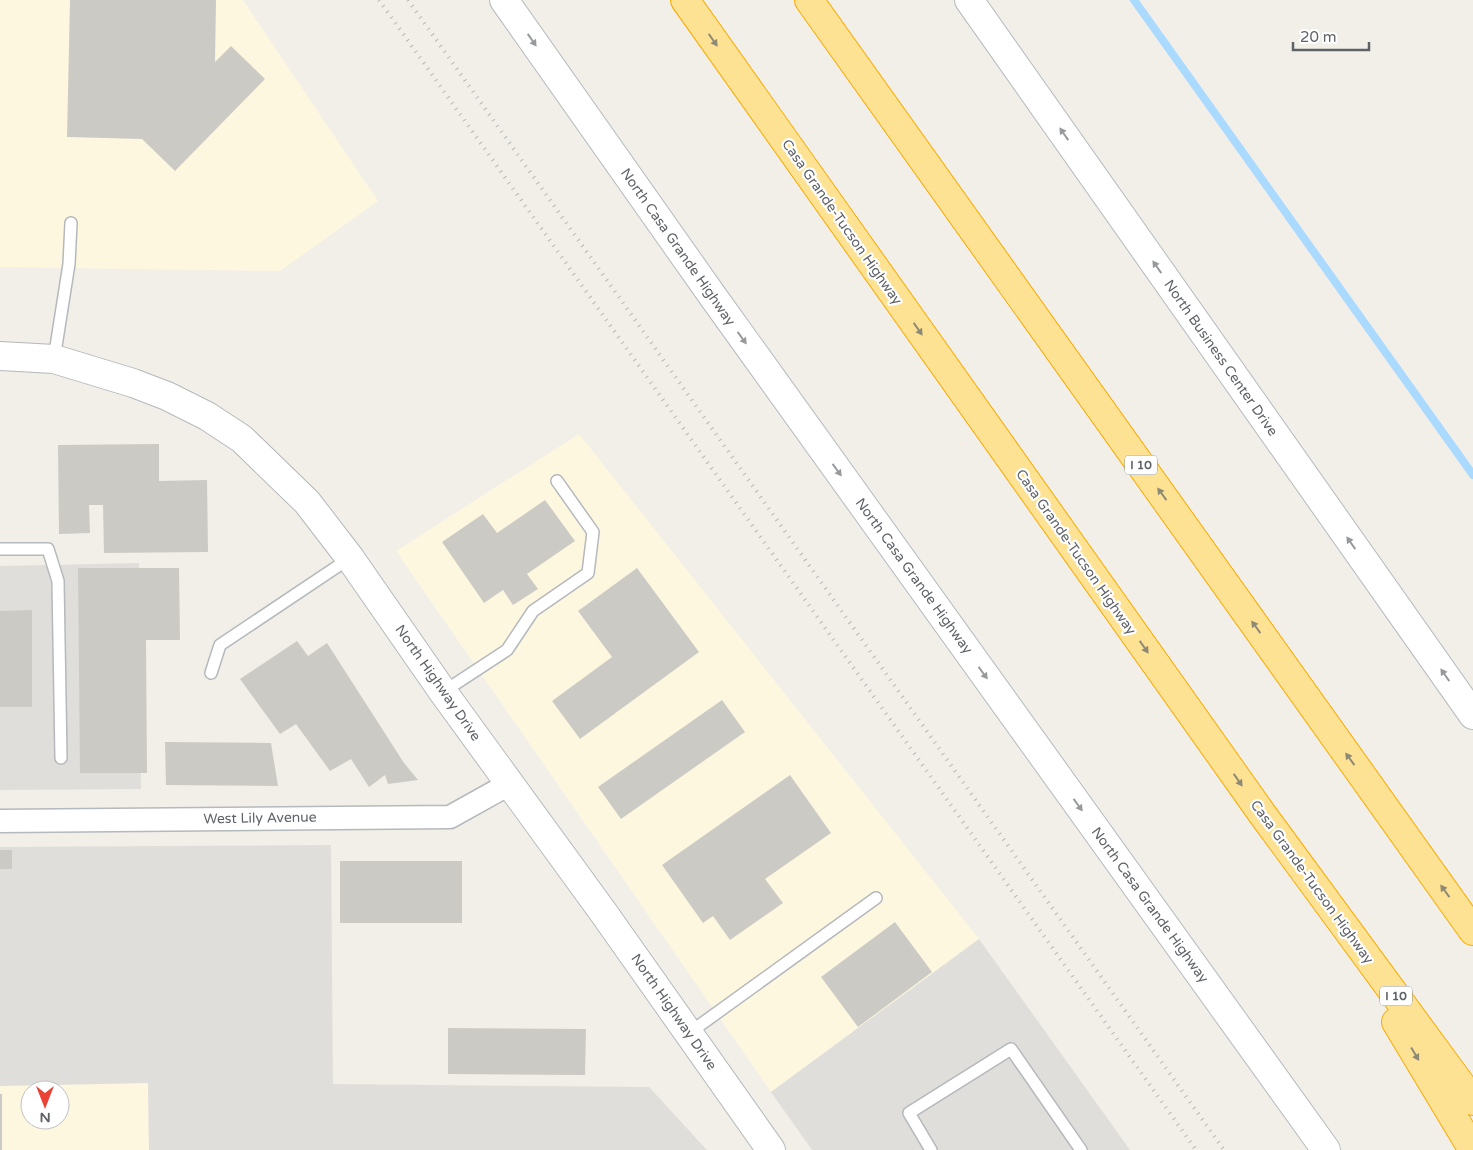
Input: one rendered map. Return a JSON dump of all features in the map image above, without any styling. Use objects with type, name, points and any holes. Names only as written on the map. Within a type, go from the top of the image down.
[{"type":"highway","name":"Casa Grande-Tucson Highway","points":[[685,0],[1318,892],[1473,1101]]},
{"type":"highway","name":"I 10","points":[[809,0],[1473,931]]},
{"type":"highway","points":[[1318,892],[1473,1150]]},
{"type":"main road","name":"North Casa Grande Highway","points":[[504,0],[719,306],[1326,1150]]},
{"type":"main road","name":"North Business Center Drive","points":[[969,0],[1473,715]]},
{"type":"main road","name":"North Highway Drive","points":[[0,356],[54,359],[133,383],[167,396],[207,416],[242,439],[307,502],[350,558],[443,692],[511,783],[771,1150]]},
{"type":"street","name":"West Lily Avenue","points":[[0,821],[450,817],[511,783]]},
{"type":"lane","points":[[54,359],[69,264],[70,222]]},
{"type":"lane","points":[[443,692],[507,650],[533,611],[588,573],[593,532],[557,480]]},
{"type":"lane","points":[[0,549],[48,549],[58,581],[61,758]]},
{"type":"lane","points":[[211,672],[220,645],[350,558]]},
{"type":"lane","points":[[689,1033],[876,898]]},
{"type":"lane","points":[[931,1150],[909,1113],[1011,1049],[1081,1150]]},
{"type":"shaded area","points":[[0,0],[243,0],[378,201],[280,271],[0,267]]},
{"type":"shaded area","points":[[579,434],[979,939],[771,1092],[396,551]]},
{"type":"shaded area","points":[[139,563],[141,789],[0,790],[0,566]]},
{"type":"shaded area","points":[[331,845],[333,1084],[649,1087],[707,1150],[149,1150],[148,1083],[70,1085],[70,1080],[20,1080],[20,1086],[0,1086],[0,847]]},
{"type":"shaded area","points":[[979,939],[1130,1150],[812,1150],[771,1092]]},
{"type":"shaded area","points":[[148,1083],[149,1150],[0,1150],[0,1086],[20,1086],[20,1130],[70,1130],[70,1085]]},
{"type":"building","points":[[70,0],[216,0],[215,62],[231,46],[265,79],[175,171],[142,139],[67,137]]},
{"type":"building","points":[[159,444],[159,481],[207,480],[208,552],[104,553],[103,505],[89,505],[90,533],[59,534],[58,445]]},
{"type":"building","points":[[545,500],[575,541],[527,574],[538,589],[513,605],[503,590],[484,603],[442,542],[483,514],[497,533]]},
{"type":"building","points":[[78,568],[179,568],[180,640],[146,640],[147,773],[80,773]]},
{"type":"building","points":[[637,568],[699,652],[580,739],[552,701],[612,657],[578,611]]},
{"type":"building","points":[[32,610],[32,707],[0,707],[0,611]]},
{"type":"building","points":[[297,641],[308,656],[327,643],[404,763],[418,780],[388,784],[385,775],[369,787],[351,759],[330,771],[296,724],[280,734],[240,679]]},
{"type":"building","points":[[722,700],[745,732],[621,819],[598,787]]},
{"type":"building","points":[[165,742],[271,743],[278,786],[166,785]]},
{"type":"building","points":[[790,775],[831,833],[765,879],[783,903],[730,940],[713,916],[703,923],[662,865]]},
{"type":"building","points":[[0,850],[12,850],[12,869],[0,869]]},
{"type":"building","points":[[340,861],[462,861],[462,923],[340,923]]},
{"type":"building","points":[[895,922],[932,972],[858,1027],[821,977]]},
{"type":"building","points":[[448,1028],[586,1029],[585,1075],[448,1074]]},
{"type":"building","points":[[0,1094],[2,1094],[2,1150],[0,1150]]},
{"type":"waterway","points":[[1134,0],[1473,475]]},
{"type":"railway","points":[[379,0],[1196,1150]]},
{"type":"railway","points":[[408,0],[1224,1150]]}]
